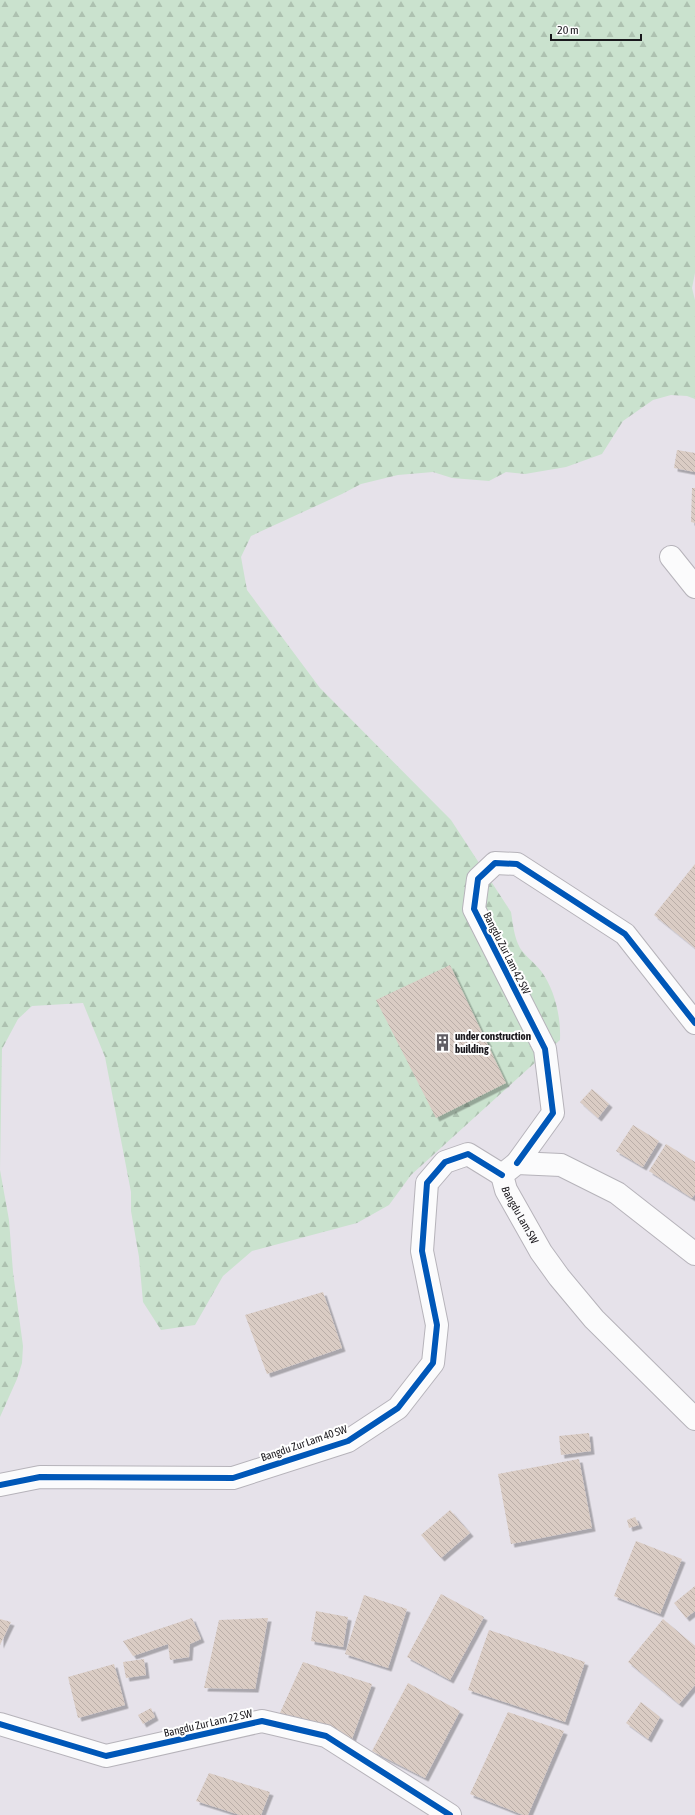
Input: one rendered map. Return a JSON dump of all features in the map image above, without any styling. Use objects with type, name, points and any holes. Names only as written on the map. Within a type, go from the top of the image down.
[{"type":"street","points":[[671,557],[695,587]]},
{"type":"street","name":"Bangdu Zur Lam 42 SW","points":[[510,1169],[553,1113],[545,1049],[474,909],[478,879],[495,863],[517,864],[625,934],[695,1023]]},
{"type":"street","name":"Bangdu Zur Lam 40 SW","points":[[0,1485],[40,1477],[233,1478],[348,1441],[398,1408],[433,1363],[438,1325],[422,1251],[427,1183],[445,1162],[468,1154],[510,1169]]},
{"type":"street","points":[[510,1169],[561,1165],[617,1193],[695,1254]]},
{"type":"street","name":"Bangdu Lam SW","points":[[510,1169],[506,1190],[537,1246],[559,1277],[594,1319],[695,1419]]},
{"type":"street","name":"Bangdu Zur Lam 22 SW","points":[[0,1724],[106,1756],[262,1721],[326,1736],[450,1815]]},
{"type":"green space","points":[[0,0],[695,0],[695,273],[692,288],[695,300],[695,399],[687,396],[671,395],[653,400],[623,421],[602,454],[566,467],[525,474],[506,472],[489,481],[452,478],[433,472],[398,475],[361,484],[251,536],[241,557],[247,590],[320,688],[451,820],[511,912],[515,935],[520,948],[546,978],[556,1004],[560,1040],[411,1175],[389,1205],[357,1223],[252,1251],[223,1276],[195,1325],[161,1330],[143,1302],[139,1257],[131,1211],[131,1192],[105,1057],[83,1003],[32,1006],[18,1019],[2,1049],[0,1170]]},
{"type":"green space","points":[[0,1170],[9,1220],[13,1272],[23,1346],[22,1363],[17,1379],[0,1417]]},
{"type":"building","points":[[677,450],[695,453],[695,472],[674,468]]},
{"type":"building","points":[[692,488],[695,488],[695,523],[691,522]]},
{"type":"building","points":[[695,864],[695,948],[654,915]]},
{"type":"building","name":"under construction building","points":[[450,965],[506,1083],[436,1118],[376,1000]]},
{"type":"building","points":[[592,1089],[609,1104],[598,1118],[580,1102]]},
{"type":"building","points":[[633,1125],[659,1141],[643,1167],[616,1151]]},
{"type":"building","points":[[666,1144],[695,1162],[695,1194],[692,1198],[649,1171]]},
{"type":"building","points":[[323,1292],[342,1348],[267,1374],[245,1315]]},
{"type":"building","points":[[589,1433],[591,1451],[561,1455],[559,1436]]},
{"type":"building","points":[[579,1459],[592,1528],[511,1544],[498,1474]]},
{"type":"building","points":[[450,1510],[470,1533],[441,1558],[421,1535]]},
{"type":"building","points":[[635,1517],[639,1525],[629,1528],[627,1520]]},
{"type":"building","points":[[636,1541],[682,1559],[660,1614],[614,1596]]},
{"type":"building","points":[[695,1586],[695,1611],[686,1618],[674,1603]]},
{"type":"building","points":[[441,1594],[484,1617],[450,1680],[407,1657]]},
{"type":"building","points":[[364,1595],[407,1609],[388,1668],[345,1654]]},
{"type":"building","points":[[316,1611],[348,1617],[343,1647],[311,1641]]},
{"type":"building","points":[[192,1618],[201,1639],[190,1644],[189,1657],[170,1660],[168,1644],[133,1656],[123,1641]]},
{"type":"building","points":[[268,1618],[255,1689],[204,1688],[219,1620]]},
{"type":"building","points":[[0,1619],[11,1622],[0,1645]]},
{"type":"building","points":[[663,1619],[695,1646],[695,1685],[679,1704],[628,1662]]},
{"type":"building","points":[[489,1630],[585,1662],[565,1722],[468,1690]]},
{"type":"building","points":[[144,1659],[146,1675],[126,1678],[123,1662]]},
{"type":"building","points":[[303,1662],[372,1684],[352,1739],[279,1715]]},
{"type":"building","points":[[114,1664],[125,1705],[78,1718],[68,1677]]},
{"type":"building","points":[[408,1683],[460,1711],[425,1778],[372,1751]]},
{"type":"building","points":[[641,1702],[660,1717],[648,1739],[626,1723]]},
{"type":"building","points":[[151,1708],[155,1717],[143,1724],[138,1715]]},
{"type":"building","points":[[508,1712],[564,1731],[528,1815],[523,1815],[470,1794]]},
{"type":"building","points":[[209,1773],[270,1792],[261,1815],[240,1815],[196,1801]]},
{"type":"cycle path","points":[[517,1163],[553,1113],[545,1049],[474,909],[478,879],[495,863],[517,864],[625,934],[695,1023]]},
{"type":"cycle path","points":[[0,1485],[40,1477],[233,1478],[348,1441],[398,1408],[433,1363],[437,1325],[422,1251],[427,1183],[445,1162],[468,1154],[502,1175]]},
{"type":"cycle path","points":[[0,1724],[106,1756],[262,1721],[326,1736],[450,1815]]},
{"type":"place","name":"under construction building","points":[[442,1042]]}]
